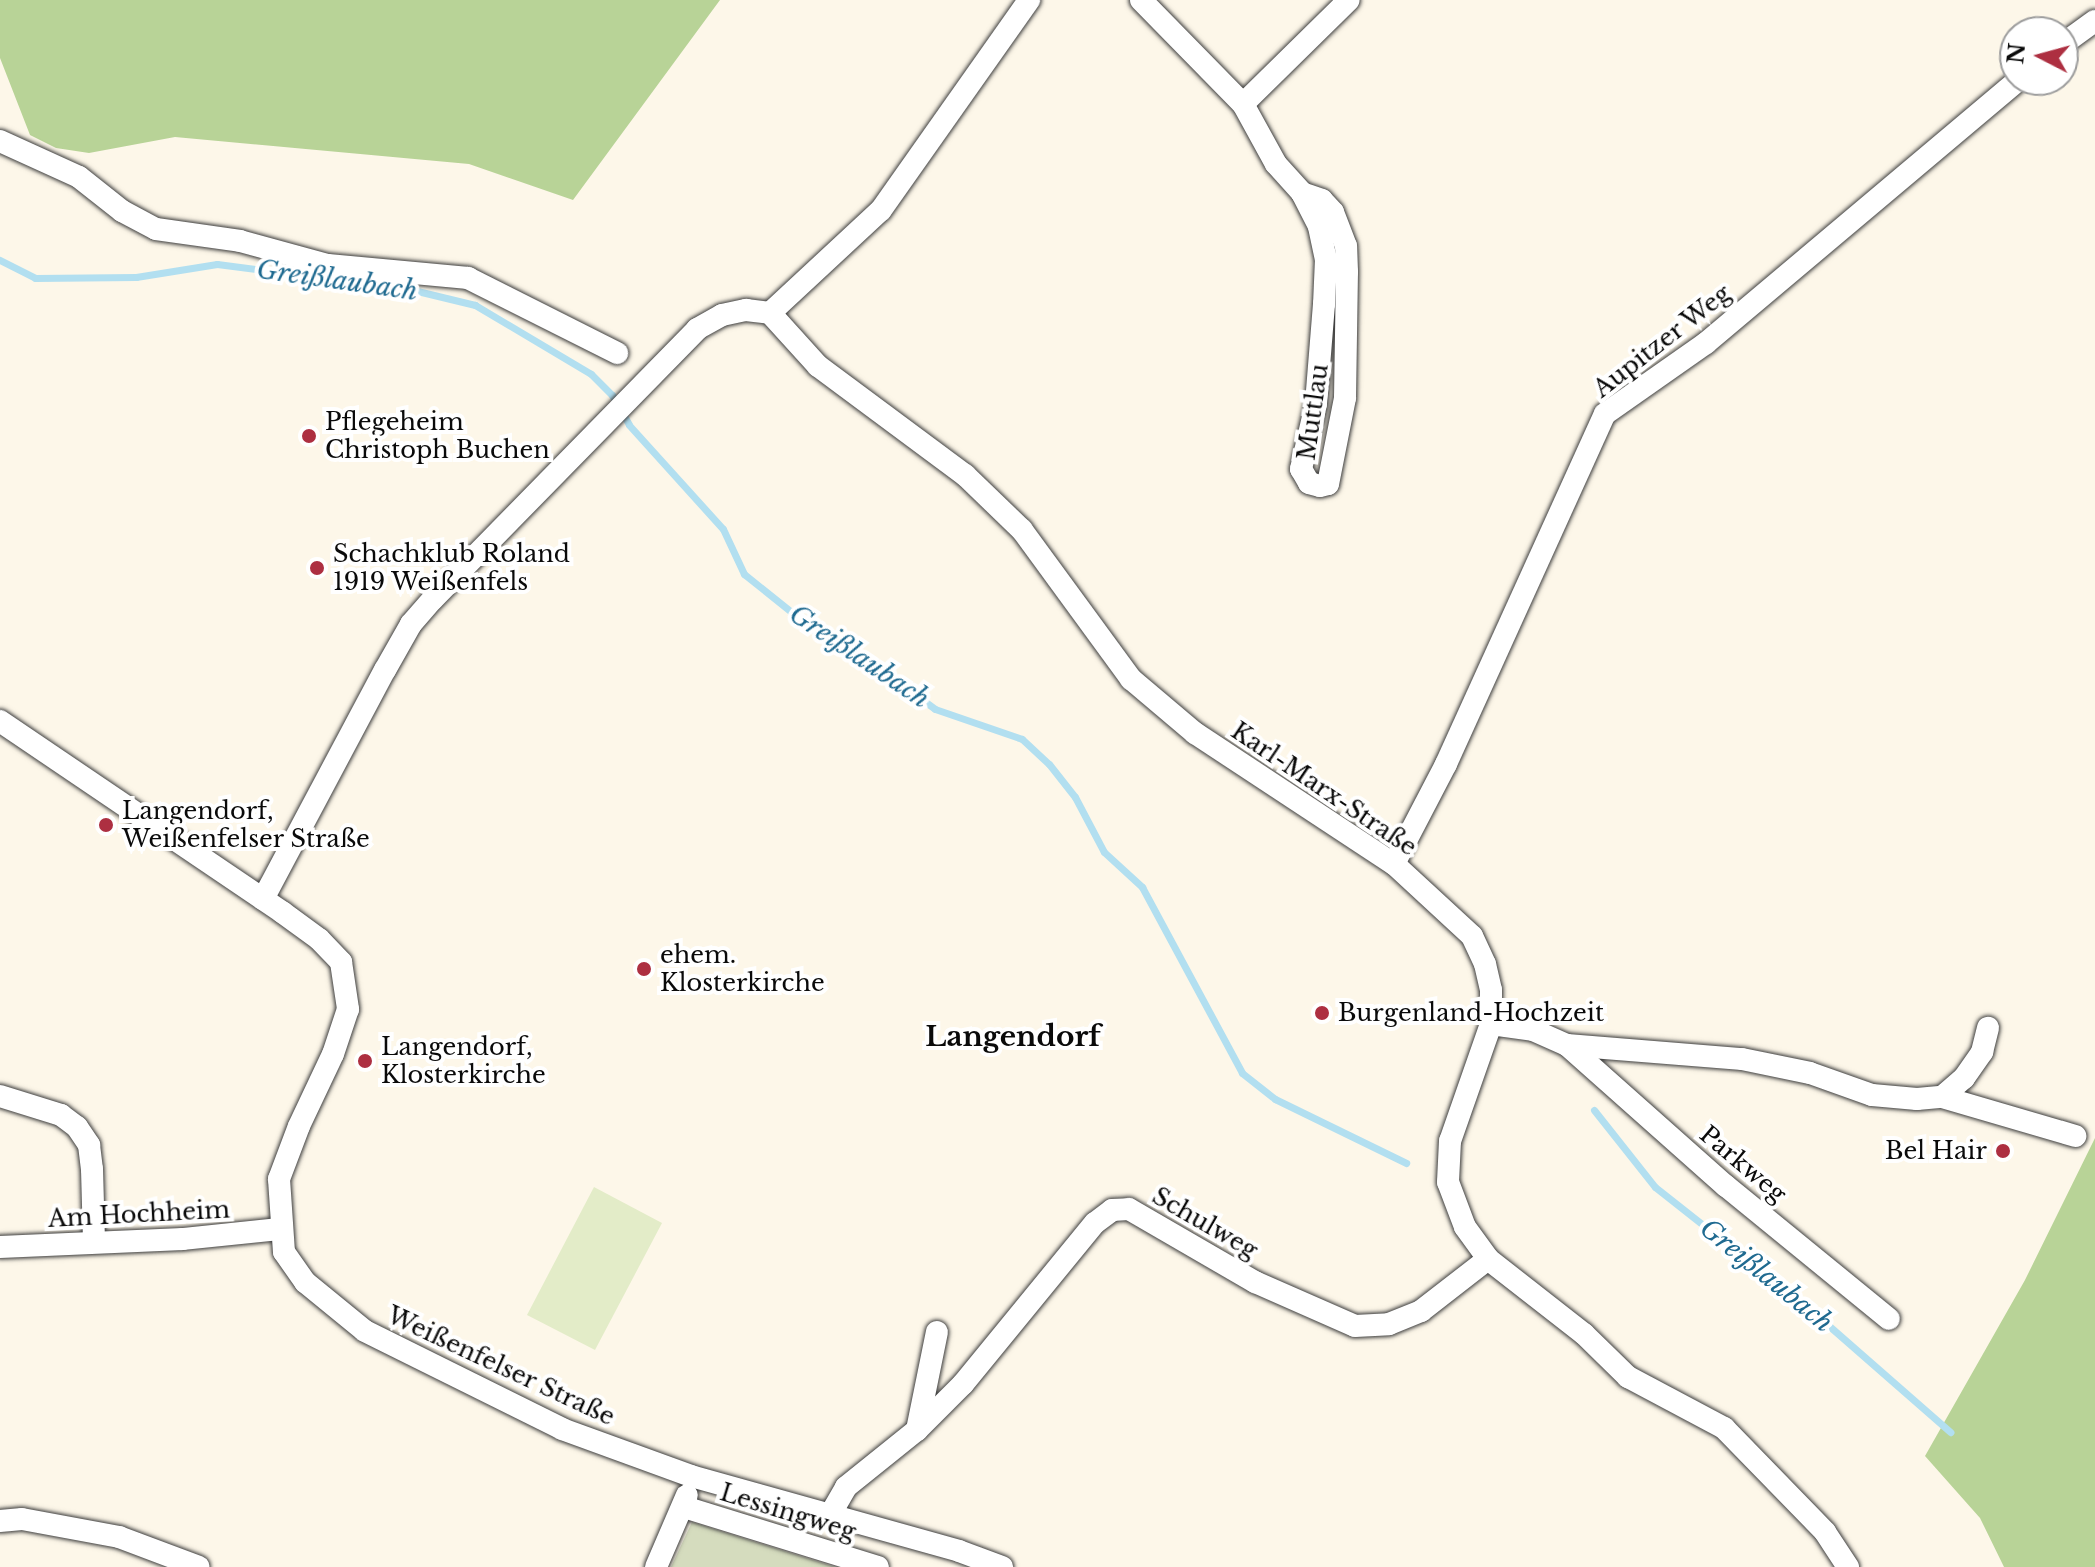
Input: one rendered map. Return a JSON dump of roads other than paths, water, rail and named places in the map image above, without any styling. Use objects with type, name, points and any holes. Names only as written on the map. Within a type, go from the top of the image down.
[{"type":"street","points":[[263,899],[411,624],[514,512],[614,416],[697,329],[734,312],[770,313],[881,210],[1029,0]]},
{"type":"street","name":"Muttlau","points":[[1141,0],[1243,104],[1276,164],[1302,193],[1319,227],[1326,259],[1316,404],[1301,469],[1309,483],[1320,486],[1328,484],[1345,398],[1347,272],[1341,227],[1333,212],[1322,200],[1302,193]]},
{"type":"street","points":[[1243,104],[1349,0]]},
{"type":"street","name":"Aupitzer Weg","points":[[1394,864],[1446,764],[1605,414],[1706,343],[1999,96]]},
{"type":"street","points":[[0,141],[79,177],[122,211],[156,229],[240,241],[328,265],[468,278],[617,353]]},
{"type":"street","name":"Karl-Marx-Straße","points":[[770,313],[818,366],[965,475],[1022,530],[1131,679],[1195,733],[1394,864],[1472,936],[1485,964],[1491,990],[1491,1024],[1450,1141],[1448,1182],[1465,1227],[1488,1259],[1584,1334],[1628,1377],[1724,1428],[1825,1532],[1848,1567]]},
{"type":"street","name":"Weißenfelser Straße","points":[[0,721],[263,899],[319,939],[341,962],[348,1009],[333,1054],[299,1126],[279,1179],[280,1229],[284,1252],[305,1282],[365,1331],[562,1429],[691,1476],[1002,1567]]},
{"type":"street","name":"Parkweg","points":[[1491,1024],[1533,1030],[1567,1045],[1726,1186],[1889,1319]]},
{"type":"street","points":[[1942,1097],[1964,1078],[1982,1052],[1988,1028]]},
{"type":"street","name":"Parkweg","points":[[1567,1045],[1742,1059],[1810,1073],[1872,1095],[1942,1097],[2075,1136]]},
{"type":"street","points":[[0,1096],[61,1115],[77,1127],[89,1145],[94,1242]]},
{"type":"street","name":"Schulweg","points":[[830,1515],[846,1487],[917,1430],[963,1384],[1095,1223],[1112,1210],[1129,1209],[1255,1282],[1355,1326],[1389,1324],[1421,1311],[1488,1259]]},
{"type":"street","name":"Am Hochheim","points":[[0,1247],[183,1239],[280,1229]]},
{"type":"street","points":[[917,1430],[937,1332]]},
{"type":"street","points":[[656,1567],[684,1507],[691,1476]]},
{"type":"street","name":"Lessingweg","points":[[684,1507],[878,1567]]},
{"type":"street","points":[[0,1521],[22,1519],[119,1537],[199,1567]]},
{"type":"waterway","name":"Greißlaubach","points":[[0,260],[35,278],[136,277],[217,264],[409,289],[475,305],[591,374],[612,395],[629,425],[723,529],[744,574],[834,646],[881,669],[935,709],[1022,739],[1049,764],[1075,797],[1104,852],[1142,887],[1242,1073],[1275,1099],[1406,1163]]},
{"type":"waterway","name":"Greißlaubach","points":[[1594,1110],[1655,1187],[1812,1311],[1950,1432]]},
{"type":"place","name":"Pflegeheim Christoph Buchen","points":[[309,436]]},
{"type":"place","name":"Schachklub Roland 1919 Weißenfels","points":[[317,568]]},
{"type":"place","name":"Langendorf, Weißenfelser Straße","points":[[106,825]]},
{"type":"place","name":"ehem. Klosterkirche","points":[[644,969]]},
{"type":"place","name":"Burgenland-Hochzeit","points":[[1322,1013]]},
{"type":"place","name":"Langendorf, Klosterkirche","points":[[365,1061]]},
{"type":"place","name":"Bel Hair","points":[[2003,1151]]},
{"type":"district","name":"Langendorf","points":[[1013,1037]]}]
